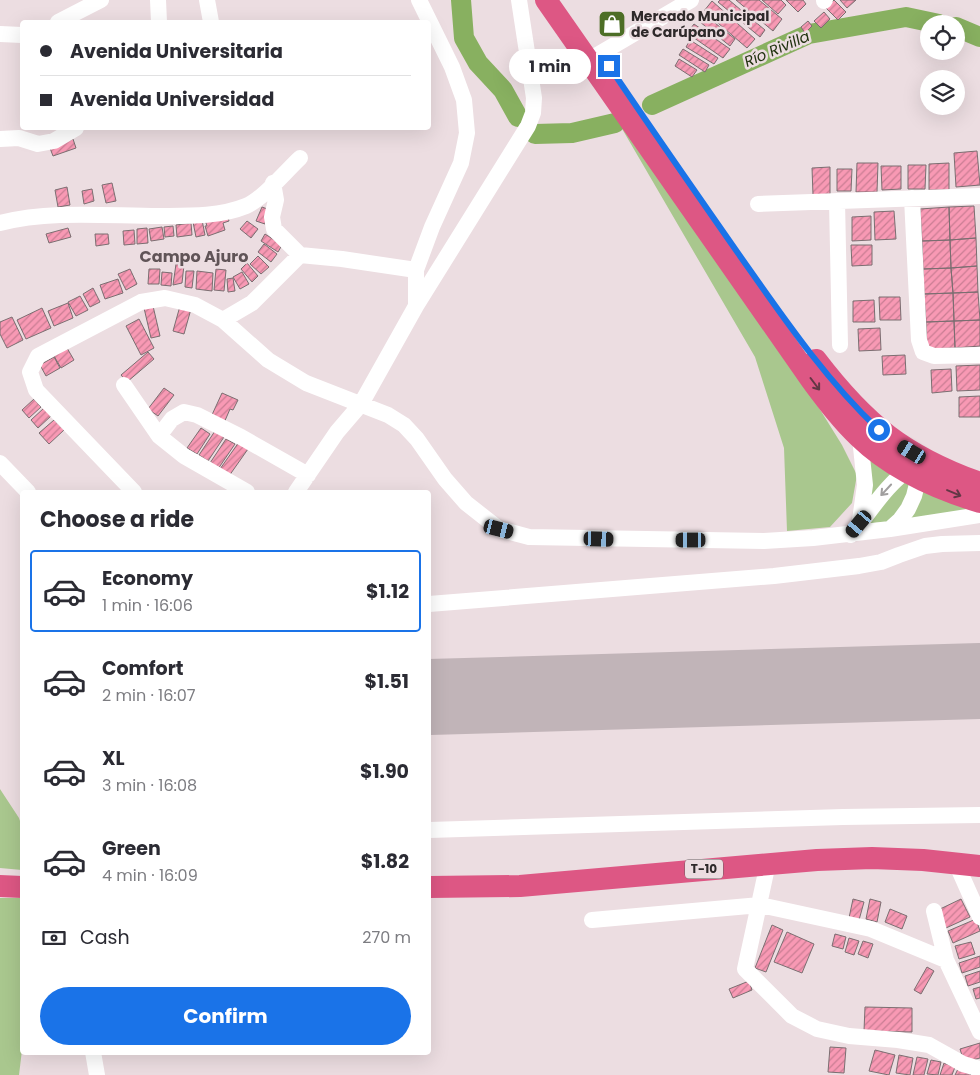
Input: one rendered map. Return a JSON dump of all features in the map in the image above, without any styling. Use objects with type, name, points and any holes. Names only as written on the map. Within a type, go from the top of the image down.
[{"type":"highway","points":[[546,0],[595,56],[652,129],[792,329],[832,382],[916,469],[950,472],[980,483]]},
{"type":"highway","points":[[565,0],[595,56],[812,382],[839,416],[860,438],[882,456],[916,469],[960,496],[980,502]]},
{"type":"highway","name":"T-10","points":[[431,887],[520,886],[817,860],[872,858],[923,860],[980,866]]},
{"type":"highway","points":[[0,886],[20,888]]},
{"type":"street","points":[[62,20],[101,0]]},
{"type":"street","points":[[158,0],[159,20]]},
{"type":"street","points":[[207,0],[211,20]]},
{"type":"street","points":[[419,0],[429,20]]},
{"type":"street","points":[[297,490],[337,432],[361,404],[416,306],[528,126],[533,113],[534,98],[519,0]]},
{"type":"street","points":[[595,56],[691,0]]},
{"type":"street","points":[[416,306],[416,270],[432,227],[461,163],[467,132],[464,100],[452,67],[431,24]]},
{"type":"street","points":[[0,34],[20,35]]},
{"type":"street","points":[[0,139],[19,138],[38,144],[54,141],[73,130]]},
{"type":"street","points":[[0,223],[48,215],[198,216],[246,206],[300,158]]},
{"type":"street","points":[[273,183],[276,200],[272,217],[274,230],[300,255],[416,270]]},
{"type":"street","points":[[758,204],[980,196]]},
{"type":"street","points":[[912,198],[919,340],[923,352],[934,356],[980,355]]},
{"type":"street","points":[[837,201],[840,345]]},
{"type":"street","points":[[223,320],[252,303],[300,255]]},
{"type":"street","points":[[132,490],[36,390],[30,372],[38,356],[141,302],[166,298],[195,305],[223,320],[268,360],[306,383],[388,415],[404,425],[466,503],[499,529],[528,537],[764,540],[855,530],[890,529],[980,516]]},
{"type":"street","points":[[124,385],[159,436],[184,456],[244,490]]},
{"type":"street","points":[[159,436],[172,419],[184,412],[197,415],[241,437],[308,475]]},
{"type":"street","points":[[855,530],[865,485],[860,438]]},
{"type":"street","points":[[0,463],[26,490]]},
{"type":"street","points":[[855,530],[882,493],[916,469]]},
{"type":"street","points":[[890,529],[900,520],[914,496],[916,469]]},
{"type":"street","points":[[431,604],[774,576],[881,562],[925,546],[980,542]]},
{"type":"street","points":[[431,830],[980,815]]},
{"type":"street","points":[[768,863],[745,969],[792,1016],[817,1029],[849,1036],[930,1045],[963,1064],[980,1069]]},
{"type":"street","points":[[956,863],[980,917]]},
{"type":"street","points":[[592,920],[760,905],[871,929],[946,960]]},
{"type":"street","points":[[934,911],[946,960],[975,1006],[980,1032]]},
{"type":"street","points":[[94,1055],[97,1075]]},
{"type":"green space","points":[[607,103],[806,387],[842,445],[857,475],[852,503],[830,527],[787,531],[784,448],[755,357]]},
{"type":"green space","points":[[860,438],[980,515],[859,524]]},
{"type":"green space","points":[[0,789],[20,821],[20,870],[0,868]]},
{"type":"green space","points":[[0,898],[20,898],[21,1055],[19,1075],[0,1075]]},
{"type":"building","points":[[720,0],[729,0],[765,30],[760,37],[718,2]]},
{"type":"building","points":[[736,0],[759,0],[782,19],[773,31]]},
{"type":"building","points":[[762,0],[781,0],[786,5],[778,14]]},
{"type":"building","points":[[786,0],[803,0],[806,4],[798,12]]},
{"type":"building","points":[[834,0],[846,12],[838,20],[826,8]]},
{"type":"building","points":[[840,0],[856,0],[847,8]]},
{"type":"building","points":[[712,1],[755,39],[747,48],[704,11]]},
{"type":"building","points":[[824,12],[830,19],[821,28],[814,21]]},
{"type":"building","points":[[705,15],[735,39],[730,46],[700,22]]},
{"type":"building","points":[[808,21],[812,26],[805,33],[801,27]]},
{"type":"building","points":[[694,24],[730,49],[723,58],[687,33]]},
{"type":"building","points":[[690,40],[718,58],[714,64],[686,47]]},
{"type":"building","points":[[683,49],[709,65],[705,72],[679,55]]},
{"type":"building","points":[[679,59],[697,70],[692,77],[675,66]]},
{"type":"building","points":[[73,139],[76,148],[53,156],[50,148]]},
{"type":"building","points":[[977,151],[980,185],[956,187],[954,153]]},
{"type":"building","points":[[857,163],[878,163],[877,192],[856,192]]},
{"type":"building","points":[[949,163],[949,190],[929,190],[929,164]]},
{"type":"building","points":[[908,165],[926,165],[925,189],[908,189]]},
{"type":"building","points":[[881,166],[901,166],[901,189],[882,190]]},
{"type":"building","points":[[830,167],[830,194],[813,195],[812,168]]},
{"type":"building","points":[[837,169],[852,169],[851,191],[837,191]]},
{"type":"building","points":[[112,183],[116,201],[106,203],[102,185]]},
{"type":"building","points":[[67,187],[70,205],[58,207],[55,190]]},
{"type":"building","points":[[92,189],[94,201],[84,204],[82,191]]},
{"type":"building","points":[[974,206],[976,238],[950,240],[949,207]]},
{"type":"building","points":[[262,207],[270,210],[265,224],[256,221]]},
{"type":"building","points":[[949,207],[950,240],[922,241],[920,209]]},
{"type":"building","points":[[894,211],[896,239],[875,240],[874,212]]},
{"type":"building","points":[[227,213],[229,221],[223,223],[225,230],[208,236],[205,220]]},
{"type":"building","points":[[871,216],[871,240],[852,241],[852,217]]},
{"type":"building","points":[[202,220],[205,235],[196,237],[193,222]]},
{"type":"building","points":[[247,221],[258,229],[251,238],[240,229]]},
{"type":"building","points":[[191,223],[192,235],[177,237],[176,225]]},
{"type":"building","points":[[173,226],[174,236],[165,237],[164,227]]},
{"type":"building","points":[[162,227],[164,239],[151,241],[149,229]]},
{"type":"building","points":[[68,228],[71,237],[49,243],[46,234]]},
{"type":"building","points":[[147,228],[148,243],[137,244],[137,229]]},
{"type":"building","points":[[134,230],[135,244],[124,245],[123,231]]},
{"type":"building","points":[[95,234],[108,234],[109,244],[96,246]]},
{"type":"building","points":[[265,234],[282,245],[278,252],[261,241]]},
{"type":"building","points":[[976,238],[977,266],[951,268],[950,240]]},
{"type":"building","points":[[950,240],[951,268],[923,269],[922,241]]},
{"type":"building","points":[[264,244],[277,254],[271,262],[258,252]]},
{"type":"building","points":[[851,245],[872,245],[872,265],[852,266]]},
{"type":"building","points":[[258,256],[269,267],[261,274],[250,264]]},
{"type":"building","points":[[247,263],[258,276],[252,282],[241,269]]},
{"type":"building","points":[[176,264],[184,265],[182,283],[173,285]]},
{"type":"building","points":[[977,266],[978,292],[953,293],[951,268]]},
{"type":"building","points":[[951,268],[953,293],[924,294],[923,269]]},
{"type":"building","points":[[130,269],[137,284],[126,290],[118,274]]},
{"type":"building","points":[[149,269],[160,269],[159,284],[148,284]]},
{"type":"building","points":[[216,269],[226,270],[224,291],[214,290]]},
{"type":"building","points":[[186,271],[194,271],[192,288],[185,287]]},
{"type":"building","points":[[197,271],[213,273],[212,291],[196,289]]},
{"type":"building","points":[[162,272],[172,273],[171,286],[161,285]]},
{"type":"building","points":[[242,272],[249,284],[240,289],[233,277]]},
{"type":"building","points":[[233,278],[235,291],[228,292],[227,279]]},
{"type":"building","points":[[118,279],[123,293],[105,299],[100,285]]},
{"type":"building","points":[[93,288],[100,302],[90,307],[83,294]]},
{"type":"building","points":[[978,292],[980,320],[954,321],[953,293]]},
{"type":"building","points":[[953,293],[954,321],[926,322],[924,294]]},
{"type":"building","points":[[80,296],[88,310],[76,316],[68,302]]},
{"type":"building","points":[[879,297],[900,297],[901,320],[880,320]]},
{"type":"building","points":[[874,300],[875,322],[853,322],[853,301]]},
{"type":"building","points":[[68,303],[73,318],[54,326],[48,311]]},
{"type":"building","points":[[153,306],[160,336],[151,338],[144,308]]},
{"type":"building","points":[[180,306],[191,309],[184,334],[173,331]]},
{"type":"building","points":[[42,308],[51,328],[26,339],[17,320]]},
{"type":"building","points":[[12,317],[23,340],[7,348],[0,334],[0,322]]},
{"type":"building","points":[[139,319],[154,348],[141,355],[126,326]]},
{"type":"building","points":[[980,320],[980,346],[955,348],[954,321]]},
{"type":"building","points":[[954,321],[955,348],[927,349],[926,322]]},
{"type":"building","points":[[880,328],[881,350],[859,351],[858,329]]},
{"type":"building","points":[[67,348],[74,360],[61,368],[54,356]]},
{"type":"building","points":[[148,352],[154,359],[127,382],[121,375]]},
{"type":"building","points":[[905,355],[906,374],[883,375],[882,356]]},
{"type":"building","points":[[54,357],[60,368],[46,376],[40,365]]},
{"type":"building","points":[[980,365],[980,390],[957,391],[956,366]]},
{"type":"building","points":[[951,369],[952,391],[932,393],[931,370]]},
{"type":"building","points":[[164,388],[174,395],[158,416],[148,409]]},
{"type":"building","points":[[222,393],[238,400],[233,410],[230,409],[224,423],[211,417]]},
{"type":"building","points":[[980,396],[980,417],[959,417],[959,397]]},
{"type":"building","points":[[34,399],[41,407],[29,418],[22,410]]},
{"type":"building","points":[[44,408],[51,416],[38,428],[31,420]]},
{"type":"building","points":[[54,420],[64,430],[49,444],[39,433]]},
{"type":"building","points":[[201,428],[210,434],[197,454],[187,448]]},
{"type":"building","points":[[215,431],[224,437],[208,461],[199,455]]},
{"type":"building","points":[[226,439],[235,444],[218,469],[210,463]]},
{"type":"building","points":[[239,442],[248,449],[229,476],[220,469]]},
{"type":"building","points":[[853,899],[864,902],[859,920],[849,918]]},
{"type":"building","points":[[870,899],[881,902],[877,922],[866,919]]},
{"type":"building","points":[[961,899],[970,917],[946,928],[938,910]]},
{"type":"building","points":[[890,909],[907,916],[902,929],[885,922]]},
{"type":"building","points":[[976,919],[980,931],[953,943],[948,931]]},
{"type":"building","points":[[772,925],[783,930],[766,972],[755,968]]},
{"type":"building","points":[[787,932],[814,944],[802,973],[774,962]]},
{"type":"building","points":[[835,934],[846,937],[843,949],[832,946]]},
{"type":"building","points":[[849,938],[859,941],[854,955],[845,952]]},
{"type":"building","points":[[863,941],[873,944],[868,958],[858,954]]},
{"type":"building","points":[[971,942],[975,954],[959,959],[955,946]]},
{"type":"building","points":[[980,956],[980,967],[962,973],[959,963]]},
{"type":"building","points":[[927,967],[934,971],[921,994],[914,990]]},
{"type":"building","points":[[980,971],[980,982],[968,986],[965,976]]},
{"type":"building","points":[[749,981],[752,990],[733,998],[729,989]]},
{"type":"building","points":[[980,987],[980,998],[976,999],[973,989]]},
{"type":"building","points":[[865,1007],[912,1008],[912,1032],[864,1031]]},
{"type":"building","points":[[980,1043],[980,1058],[964,1062],[960,1049]]},
{"type":"building","points":[[830,1047],[846,1048],[844,1073],[828,1072]]},
{"type":"building","points":[[875,1050],[895,1055],[889,1075],[869,1071]]},
{"type":"building","points":[[899,1055],[913,1058],[910,1075],[896,1073]]},
{"type":"building","points":[[917,1057],[928,1059],[924,1075],[913,1075]]},
{"type":"building","points":[[931,1060],[941,1062],[938,1075],[927,1074]]},
{"type":"building","points":[[944,1063],[955,1067],[952,1075],[940,1075]]},
{"type":"building","points":[[958,1069],[971,1074],[955,1075]]},
{"type":"waterway","name":"Río Rivilla","points":[[461,0],[464,38],[478,63],[503,90],[518,117]]},
{"type":"waterway","name":"Río Rivilla","points":[[652,105],[809,34],[906,17],[920,20]]},
{"type":"waterway","name":"Río Rivilla","points":[[965,31],[980,37]]},
{"type":"waterway","name":"Río Rivilla","points":[[535,134],[572,133],[615,123]]},
{"type":"runway","points":[[431,697],[980,681]]},
{"type":"place","name":"Mercado Municipal de Carúpano","points":[[612,24]]},
{"type":"district","name":"Campo Ajuro","points":[[194,256]]},
{"type":"route","points":[[609,66],[792,329],[832,382],[879,430]]}]
